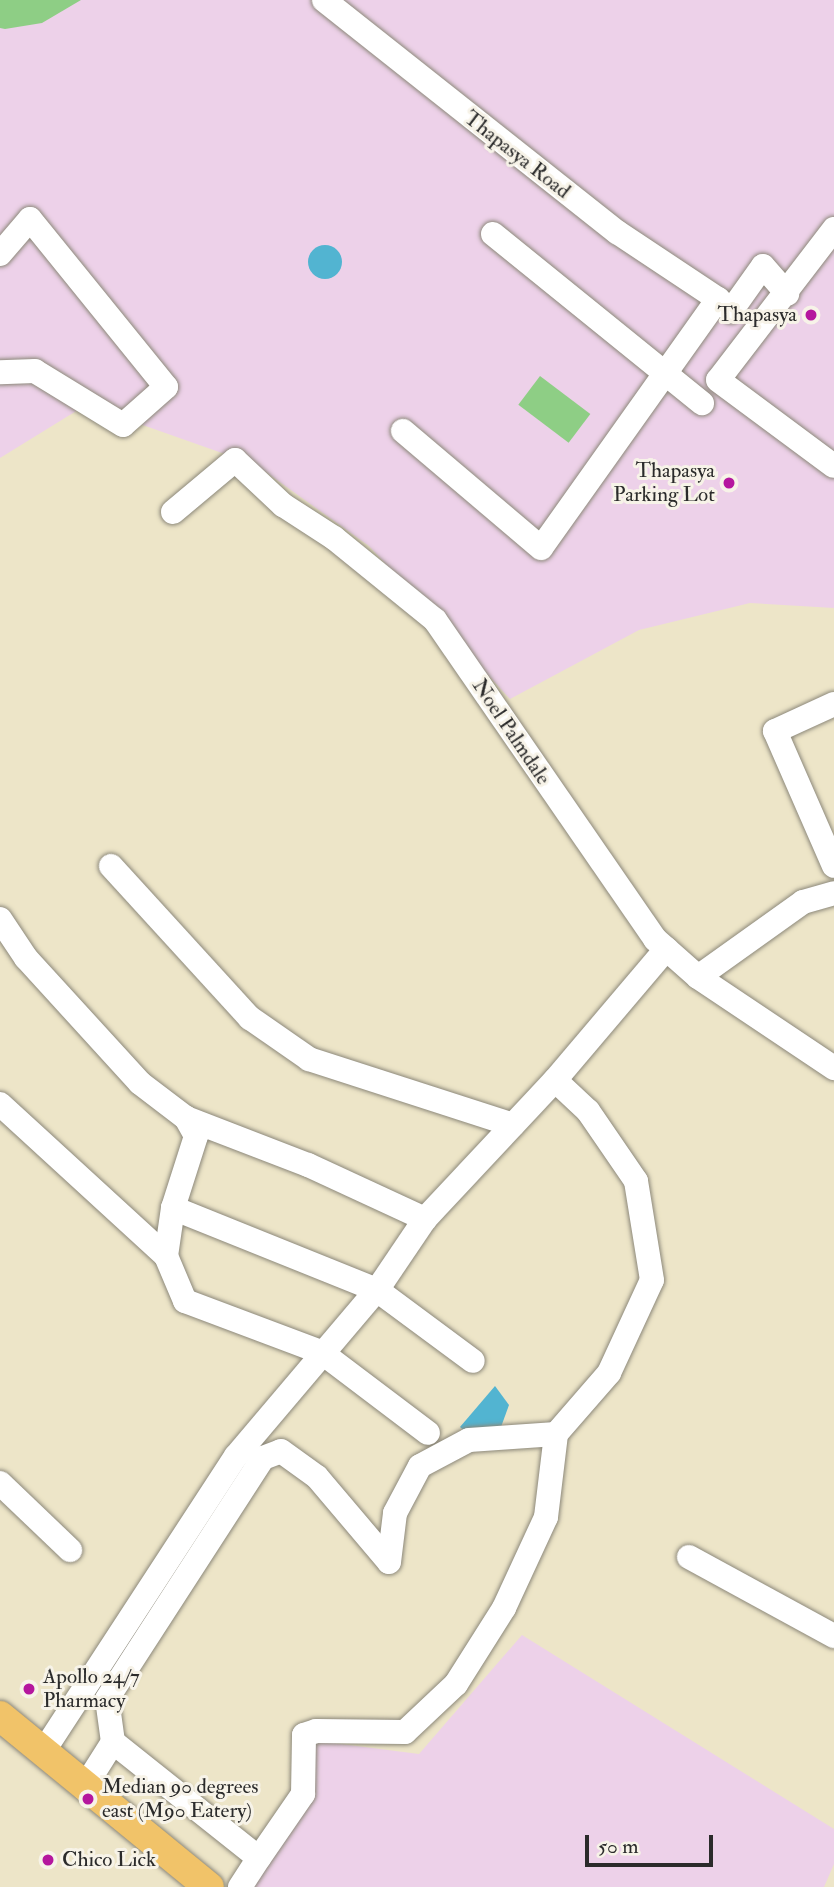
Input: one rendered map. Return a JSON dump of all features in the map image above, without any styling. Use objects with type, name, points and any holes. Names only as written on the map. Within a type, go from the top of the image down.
[{"type":"main road","points":[[0,1716],[84,1788],[209,1887]]},
{"type":"street","name":"Thapasya Road","points":[[324,0],[606,224],[718,299]]},
{"type":"street","points":[[0,254],[30,219],[166,387],[123,425],[34,371],[0,372]]},
{"type":"street","points":[[834,229],[787,294],[718,380],[834,466]]},
{"type":"street","points":[[494,234],[702,403]]},
{"type":"street","points":[[403,431],[541,548],[718,299],[731,311],[763,266],[787,294]]},
{"type":"street","name":"Noel Palmdale","points":[[173,512],[235,460],[283,505],[334,538],[435,620],[602,866],[666,949],[698,977],[834,1068]]},
{"type":"street","points":[[834,704],[775,731],[834,866]]},
{"type":"street","points":[[111,866],[250,1018],[309,1059],[513,1125]]},
{"type":"street","points":[[698,977],[803,902],[834,893]]},
{"type":"street","points":[[0,919],[26,958],[139,1083],[186,1118],[308,1165],[425,1219]]},
{"type":"street","points":[[43,1752],[236,1456],[321,1352],[377,1290],[425,1219],[555,1080],[666,949]]},
{"type":"street","points":[[240,1887],[303,1794],[304,1735],[316,1731],[405,1732],[456,1684],[504,1608],[546,1517],[556,1434],[609,1373],[652,1280],[636,1181],[589,1111],[555,1080]]},
{"type":"street","points":[[0,1104],[166,1256],[186,1301],[321,1352],[428,1433]]},
{"type":"street","points":[[166,1256],[173,1208],[196,1136],[186,1118]]},
{"type":"street","points":[[173,1208],[377,1290],[473,1361]]},
{"type":"street","points":[[84,1788],[113,1742],[107,1699],[263,1458],[281,1451],[317,1477],[389,1562],[395,1513],[421,1466],[469,1440],[556,1434]]},
{"type":"street","points":[[0,1483],[70,1550]]},
{"type":"street","points":[[688,1557],[834,1636]]},
{"type":"street","points":[[113,1742],[259,1858]]},
{"type":"shaded area","points":[[0,0],[834,0],[834,608],[750,603],[639,630],[510,699],[369,546],[256,465],[86,405],[0,458]]},
{"type":"shaded area","points":[[522,1635],[834,1829],[834,1864],[824,1887],[241,1887],[303,1794],[310,1740],[419,1754]]},
{"type":"green space","points":[[0,0],[81,0],[42,23],[5,29],[0,28]]},
{"type":"green space","points":[[540,376],[590,414],[569,443],[518,405]]},
{"type":"water","points":[[325,245],[337,250],[342,262],[337,274],[325,279],[313,274],[308,262],[313,250]]},
{"type":"water","points":[[495,1386],[509,1405],[501,1427],[467,1433],[460,1427]]},
{"type":"place","name":"Thapasya","points":[[811,315]]},
{"type":"place","name":"Thapasya Parking Lot","points":[[729,483]]},
{"type":"place","name":"Apollo 24/7 Pharmacy","points":[[29,1689]]},
{"type":"place","name":"Median 90 degrees east (M90 Eatery)","points":[[88,1799]]},
{"type":"place","name":"Chico Lick","points":[[48,1860]]}]
